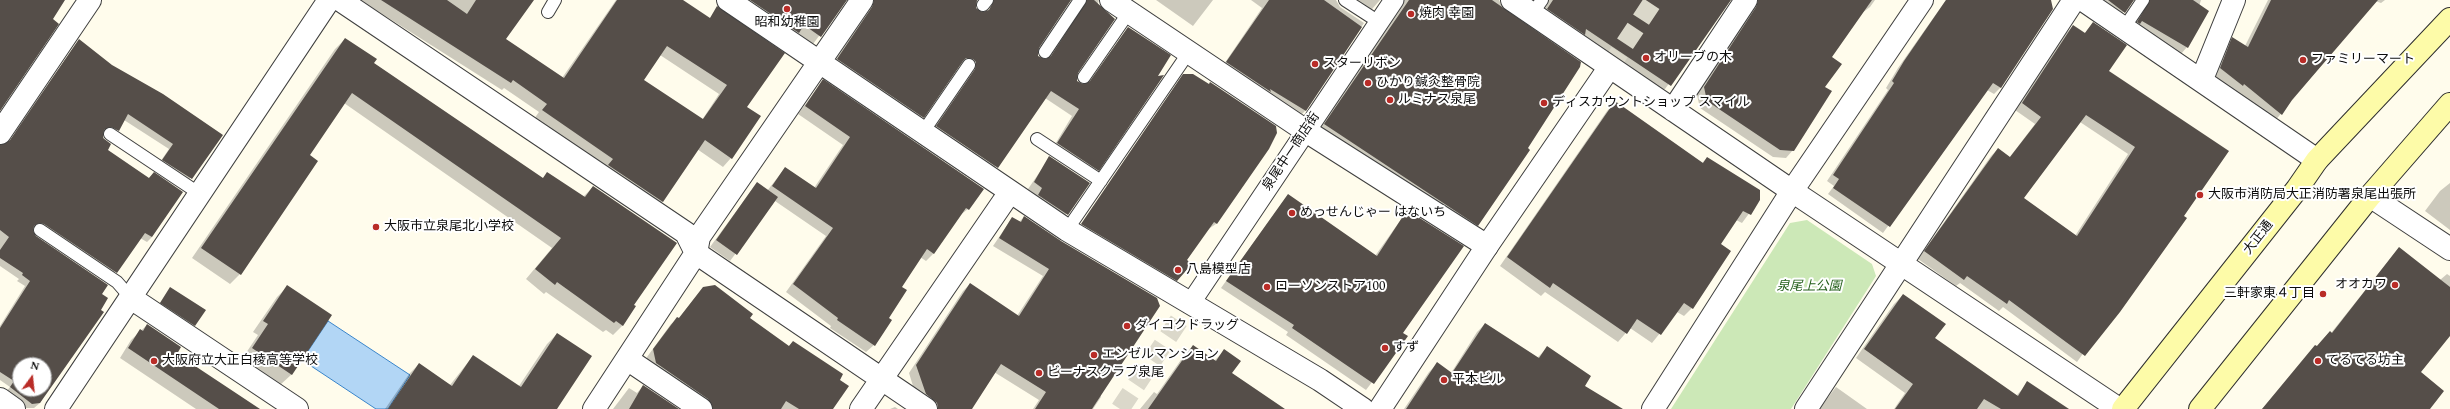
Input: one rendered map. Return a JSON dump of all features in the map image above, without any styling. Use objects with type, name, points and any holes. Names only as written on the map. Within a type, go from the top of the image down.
[{"type":"main road","name":"大正通","points":[[2123,409],[2297,189],[2316,160],[2450,19]]},
{"type":"main road","points":[[2200,409],[2370,196],[2450,104]]},
{"type":"street","points":[[0,133],[90,0]]},
{"type":"street","points":[[56,409],[329,0]]},
{"type":"street","points":[[340,0],[686,233],[696,253],[881,380],[926,409]]},
{"type":"street","points":[[728,0],[821,61],[1010,192],[1068,230],[1320,380],[1363,409]]},
{"type":"street","points":[[594,409],[696,253],[699,238],[862,0]]},
{"type":"street","name":"泉尾中一商店街","points":[[1190,304],[1394,0]]},
{"type":"street","points":[[1512,0],[1537,7],[1609,68],[2119,409]]},
{"type":"street","points":[[1673,110],[1746,0]]},
{"type":"street","points":[[1653,409],[1792,191],[1922,0]]},
{"type":"street","points":[[1806,409],[1902,265],[2074,0]]},
{"type":"street","points":[[2083,0],[2202,79],[2316,160]]},
{"type":"street","points":[[2202,79],[2234,0]]},
{"type":"street","points":[[1120,6],[1306,131],[1487,246]]},
{"type":"street","points":[[1380,409],[1487,246],[1609,68]]},
{"type":"street","points":[[861,409],[1010,192]]},
{"type":"street","points":[[2370,196],[2450,249]]},
{"type":"street","points":[[131,298],[298,409]]},
{"type":"street","points":[[627,359],[701,409]]},
{"type":"street","points":[[0,400],[14,409]]},
{"type":"lane","points":[[548,12],[556,0]]},
{"type":"lane","points":[[1045,52],[1080,0]]},
{"type":"lane","points":[[1345,0],[1379,22]]},
{"type":"lane","points":[[2124,28],[2143,0]]},
{"type":"lane","points":[[1084,77],[1120,6]]},
{"type":"lane","points":[[1068,230],[1189,52]]},
{"type":"lane","points":[[923,132],[969,65]]},
{"type":"lane","points":[[110,134],[200,194]]},
{"type":"lane","points":[[1037,139],[1101,181]]},
{"type":"lane","points":[[40,230],[117,282],[131,298]]},
{"type":"green space","name":"泉尾上公園","points":[[1807,220],[1872,264],[1876,276],[1791,409],[1671,409],[1790,223]]},
{"type":"water","points":[[328,321],[410,375],[388,409],[376,409],[302,360]]},
{"type":"building","points":[[0,0],[65,0],[53,19],[59,24],[0,111]]},
{"type":"building","points":[[381,0],[447,0],[467,14],[476,0],[534,0],[506,39],[564,78],[617,0],[683,0],[710,18],[717,6],[785,53],[747,107],[761,116],[732,159],[705,140],[663,202],[608,165],[613,159],[542,110],[547,104],[513,80],[511,83]],"holes":[[[667,46],[727,85],[703,119],[644,80]]]},
{"type":"building","points":[[750,0],[847,0],[821,37],[804,25],[799,33]]},
{"type":"building","points":[[874,0],[977,0],[976,8],[982,12],[989,10],[994,0],[1071,0],[1039,48],[1038,56],[1045,59],[1051,56],[1087,0],[1094,0],[1115,19],[1078,73],[1077,81],[1083,84],[1090,81],[1128,27],[1171,55],[1158,76],[1164,75],[1099,171],[1057,143],[1079,109],[1051,91],[998,168],[936,126],[975,69],[976,62],[973,59],[966,58],[963,61],[924,118],[837,59],[872,7]]},
{"type":"building","points":[[1269,0],[1324,0],[1362,27],[1306,111],[1270,89],[1271,92],[1226,62]]},
{"type":"building","points":[[1409,0],[1492,0],[1581,62],[1580,67],[1528,148],[1530,150],[1478,226],[1324,124]]},
{"type":"building","points":[[1553,0],[1731,0],[1671,86],[1586,29],[1585,35],[1547,9]]},
{"type":"building","points":[[1758,0],[1872,0],[1832,57],[1842,64],[1825,87],[1832,91],[1794,151],[1780,150],[1707,101],[1704,87],[1756,7]]},
{"type":"building","points":[[1946,0],[2051,0],[2053,9],[2001,88],[1993,83],[1890,227],[1833,188],[1839,179],[1833,175],[1894,83],[1892,81],[1904,61]]},
{"type":"building","points":[[2108,0],[2134,0],[2125,13]]},
{"type":"building","points":[[2150,0],[2193,0],[2209,11],[2188,48],[2142,21],[2140,24],[2137,22]]},
{"type":"building","points":[[2271,0],[2378,0],[2292,100],[2282,115],[2244,84],[2243,86],[2220,68],[2232,37],[2248,47]]},
{"type":"building","points":[[2093,22],[2127,45],[2109,71],[2229,151],[2184,216],[2187,218],[2120,312],[2085,356],[2009,300],[2007,304],[1967,276],[1964,280],[1924,251],[1998,148],[2010,157],[2041,117],[2022,103],[2073,25],[2085,33]],"holes":[[[2086,115],[2135,147],[2077,236],[2024,198]]]},
{"type":"building","points":[[345,38],[377,59],[374,63],[543,178],[547,172],[585,197],[593,186],[677,243],[634,305],[636,306],[623,326],[616,321],[614,323],[557,282],[555,285],[535,269],[561,238],[352,93],[310,155],[318,161],[241,275],[201,248]]},
{"type":"building","points":[[79,39],[112,65],[163,94],[223,135],[192,179],[162,160],[173,144],[128,114],[119,131],[111,127],[104,130],[103,138],[111,144],[108,150],[149,178],[154,172],[183,192],[152,237],[145,233],[117,273],[44,224],[40,223],[34,226],[33,230],[36,236],[108,285],[102,294],[108,298],[101,310],[104,312],[52,386],[52,357],[12,357],[12,380],[0,372],[0,328],[30,281],[22,275],[23,273],[0,258],[0,250],[9,237],[0,230],[0,145],[10,140]]},
{"type":"building","points":[[1183,74],[1193,74],[1209,84],[1210,82],[1276,126],[1277,133],[1269,149],[1217,224],[1214,222],[1187,260],[1192,264],[1177,281],[1081,224]]},
{"type":"building","points":[[823,79],[984,189],[969,210],[966,208],[934,254],[927,249],[902,287],[907,290],[889,318],[892,320],[875,346],[837,320],[838,318],[793,284],[833,228],[772,186],[785,167],[816,188],[850,137],[805,106]]},
{"type":"building","points":[[1615,101],[1703,163],[1707,157],[1760,190],[1760,200],[1751,215],[1743,211],[1721,244],[1731,251],[1693,309],[1684,303],[1661,335],[1637,319],[1627,334],[1553,283],[1550,288],[1507,257]]},
{"type":"building","points":[[1049,156],[1090,183],[1068,215],[1038,195],[1042,188],[1034,182]]},
{"type":"building","points":[[757,182],[778,197],[737,255],[716,240]]},
{"type":"building","points":[[1288,194],[1377,256],[1407,210],[1464,246],[1403,333],[1408,336],[1374,384],[1292,328],[1294,325],[1226,281]]},
{"type":"building","points":[[1024,216],[1061,241],[1157,298],[1160,306],[1092,409],[1035,409],[1046,392],[1001,364],[972,409],[938,409],[937,403],[926,394],[916,365],[970,283],[1019,316],[1049,269],[999,238],[1012,217],[1021,222]]},
{"type":"building","points":[[2399,247],[2450,287],[2450,336],[2421,372],[2444,391],[2430,409],[2262,409],[2315,345],[2317,346],[2330,331],[2332,333]]},
{"type":"building","points":[[287,285],[332,315],[292,375],[252,348],[268,324],[263,321]]},
{"type":"building","points":[[715,285],[753,314],[750,318],[789,346],[793,341],[843,374],[840,380],[849,386],[833,409],[799,409],[786,401],[781,409],[713,409],[708,399],[656,363],[653,349],[677,317],[679,318],[703,287]]},
{"type":"building","points":[[170,287],[206,310],[195,326],[160,303]]},
{"type":"building","points":[[1903,294],[1946,324],[1935,338],[2018,396],[2027,381],[2069,409],[2001,409],[1984,399],[1977,409],[1895,409],[1913,384],[1864,349]]},
{"type":"building","points":[[1485,323],[1539,358],[1547,346],[1591,376],[1585,386],[1623,409],[1406,409],[1437,362],[1452,373]]},
{"type":"building","points":[[147,324],[181,347],[177,354],[260,409],[219,409],[128,348],[140,329],[143,331]]},
{"type":"building","points":[[557,333],[592,356],[557,409],[388,409],[419,363],[452,386],[473,355],[521,387]]},
{"type":"building","points":[[1193,345],[1216,361],[1224,349],[1241,361],[1232,373],[1285,409],[1148,409]]},
{"type":"building","points":[[643,385],[679,409],[629,409]]},
{"type":"building","points":[[23,397],[44,397],[40,403],[32,404]]},
{"type":"tunnel","points":[[1609,68],[1654,0]]},
{"type":"tunnel","points":[[1120,409],[1190,304]]},
{"type":"place","name":"昭和幼稚園","points":[[787,9]]},
{"type":"place","name":"焼肉 幸園","points":[[1411,14]]},
{"type":"place","name":"オリーブの木","points":[[1646,58]]},
{"type":"place","name":"ファミリーマート","points":[[2303,60]]},
{"type":"place","name":"スターリボン","points":[[1315,64]]},
{"type":"place","name":"ひかり鍼灸整骨院","points":[[1368,83]]},
{"type":"place","name":"ルミナス泉尾","points":[[1390,100]]},
{"type":"place","name":"ディスカウントショップ スマイル","points":[[1544,103]]},
{"type":"place","name":"大阪市消防局大正消防署泉尾出張所","points":[[2200,195]]},
{"type":"place","name":"めっせんじゃー はないち","points":[[1292,213]]},
{"type":"place","name":"大阪市立泉尾北小学校","points":[[376,227]]},
{"type":"place","name":"八島模型店","points":[[1178,270]]},
{"type":"place","name":"オオカワ","points":[[2395,285]]},
{"type":"place","name":"ローソンストア100","points":[[1267,287]]},
{"type":"place","name":"三軒家東４丁目","points":[[2323,294]]},
{"type":"place","name":"ダイコクドラッグ","points":[[1127,326]]},
{"type":"place","name":"すず","points":[[1385,348]]},
{"type":"place","name":"エンゼルマンション","points":[[1094,355]]},
{"type":"place","name":"大阪府立大正白稜高等学校","points":[[154,361]]},
{"type":"place","name":"てるてる坊主","points":[[2318,361]]},
{"type":"place","name":"ビーナスクラブ泉尾","points":[[1039,373]]},
{"type":"place","name":"平本ビル","points":[[1444,380]]}]
